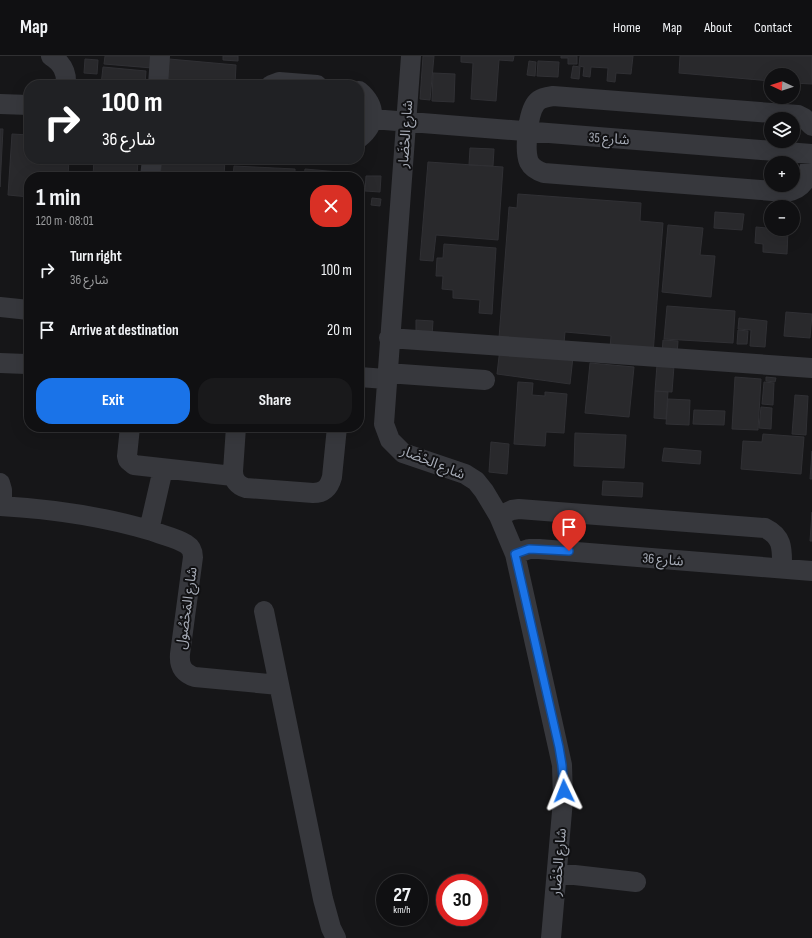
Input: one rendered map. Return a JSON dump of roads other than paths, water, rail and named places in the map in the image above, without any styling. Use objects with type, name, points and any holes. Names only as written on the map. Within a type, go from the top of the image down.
[{"type":"street","points":[[51,56],[58,60],[64,68],[67,80]]},
{"type":"street","points":[[158,80],[160,56]]},
{"type":"street","name":"شارع الحْضَار","points":[[411,56],[386,376],[384,424],[390,440],[403,453],[466,474],[476,480],[499,516],[515,554],[562,765],[563,800],[551,938]]},
{"type":"street","points":[[364,95],[367,98],[371,107],[372,119],[364,134]]},
{"type":"street","points":[[812,126],[804,118],[798,115],[553,96],[546,97],[532,109],[528,132],[528,158],[533,167],[544,173],[786,192],[793,191],[804,184],[812,159]]},
{"type":"street","points":[[0,104],[24,105]]},
{"type":"street","name":"شارع 35","points":[[372,119],[812,154]]},
{"type":"street","points":[[0,307],[24,309]]},
{"type":"street","points":[[389,338],[812,368]]},
{"type":"street","points":[[0,363],[24,364]]},
{"type":"street","points":[[364,377],[386,376],[484,380]]},
{"type":"street","points":[[129,432],[127,456],[130,463],[137,466],[233,476]]},
{"type":"street","points":[[236,432],[233,476],[238,485],[246,488],[313,493],[322,492],[330,484],[336,432]]},
{"type":"street","points":[[149,530],[163,469]]},
{"type":"street","points":[[0,483],[2,490],[1,506]]},
{"type":"street","name":"شارع المَحْصُول","points":[[1,506],[39,508],[105,519],[149,530],[187,544],[193,552],[193,557],[179,662],[182,669],[195,677],[279,685]]},
{"type":"street","points":[[499,516],[512,510],[519,509],[765,528],[776,535],[780,541],[782,548],[782,569]]},
{"type":"street","name":"شارع 36","points":[[515,554],[529,549],[539,549],[812,571]]},
{"type":"street","points":[[264,612],[323,899],[331,928],[336,938]]},
{"type":"street","points":[[557,873],[636,882]]}]
